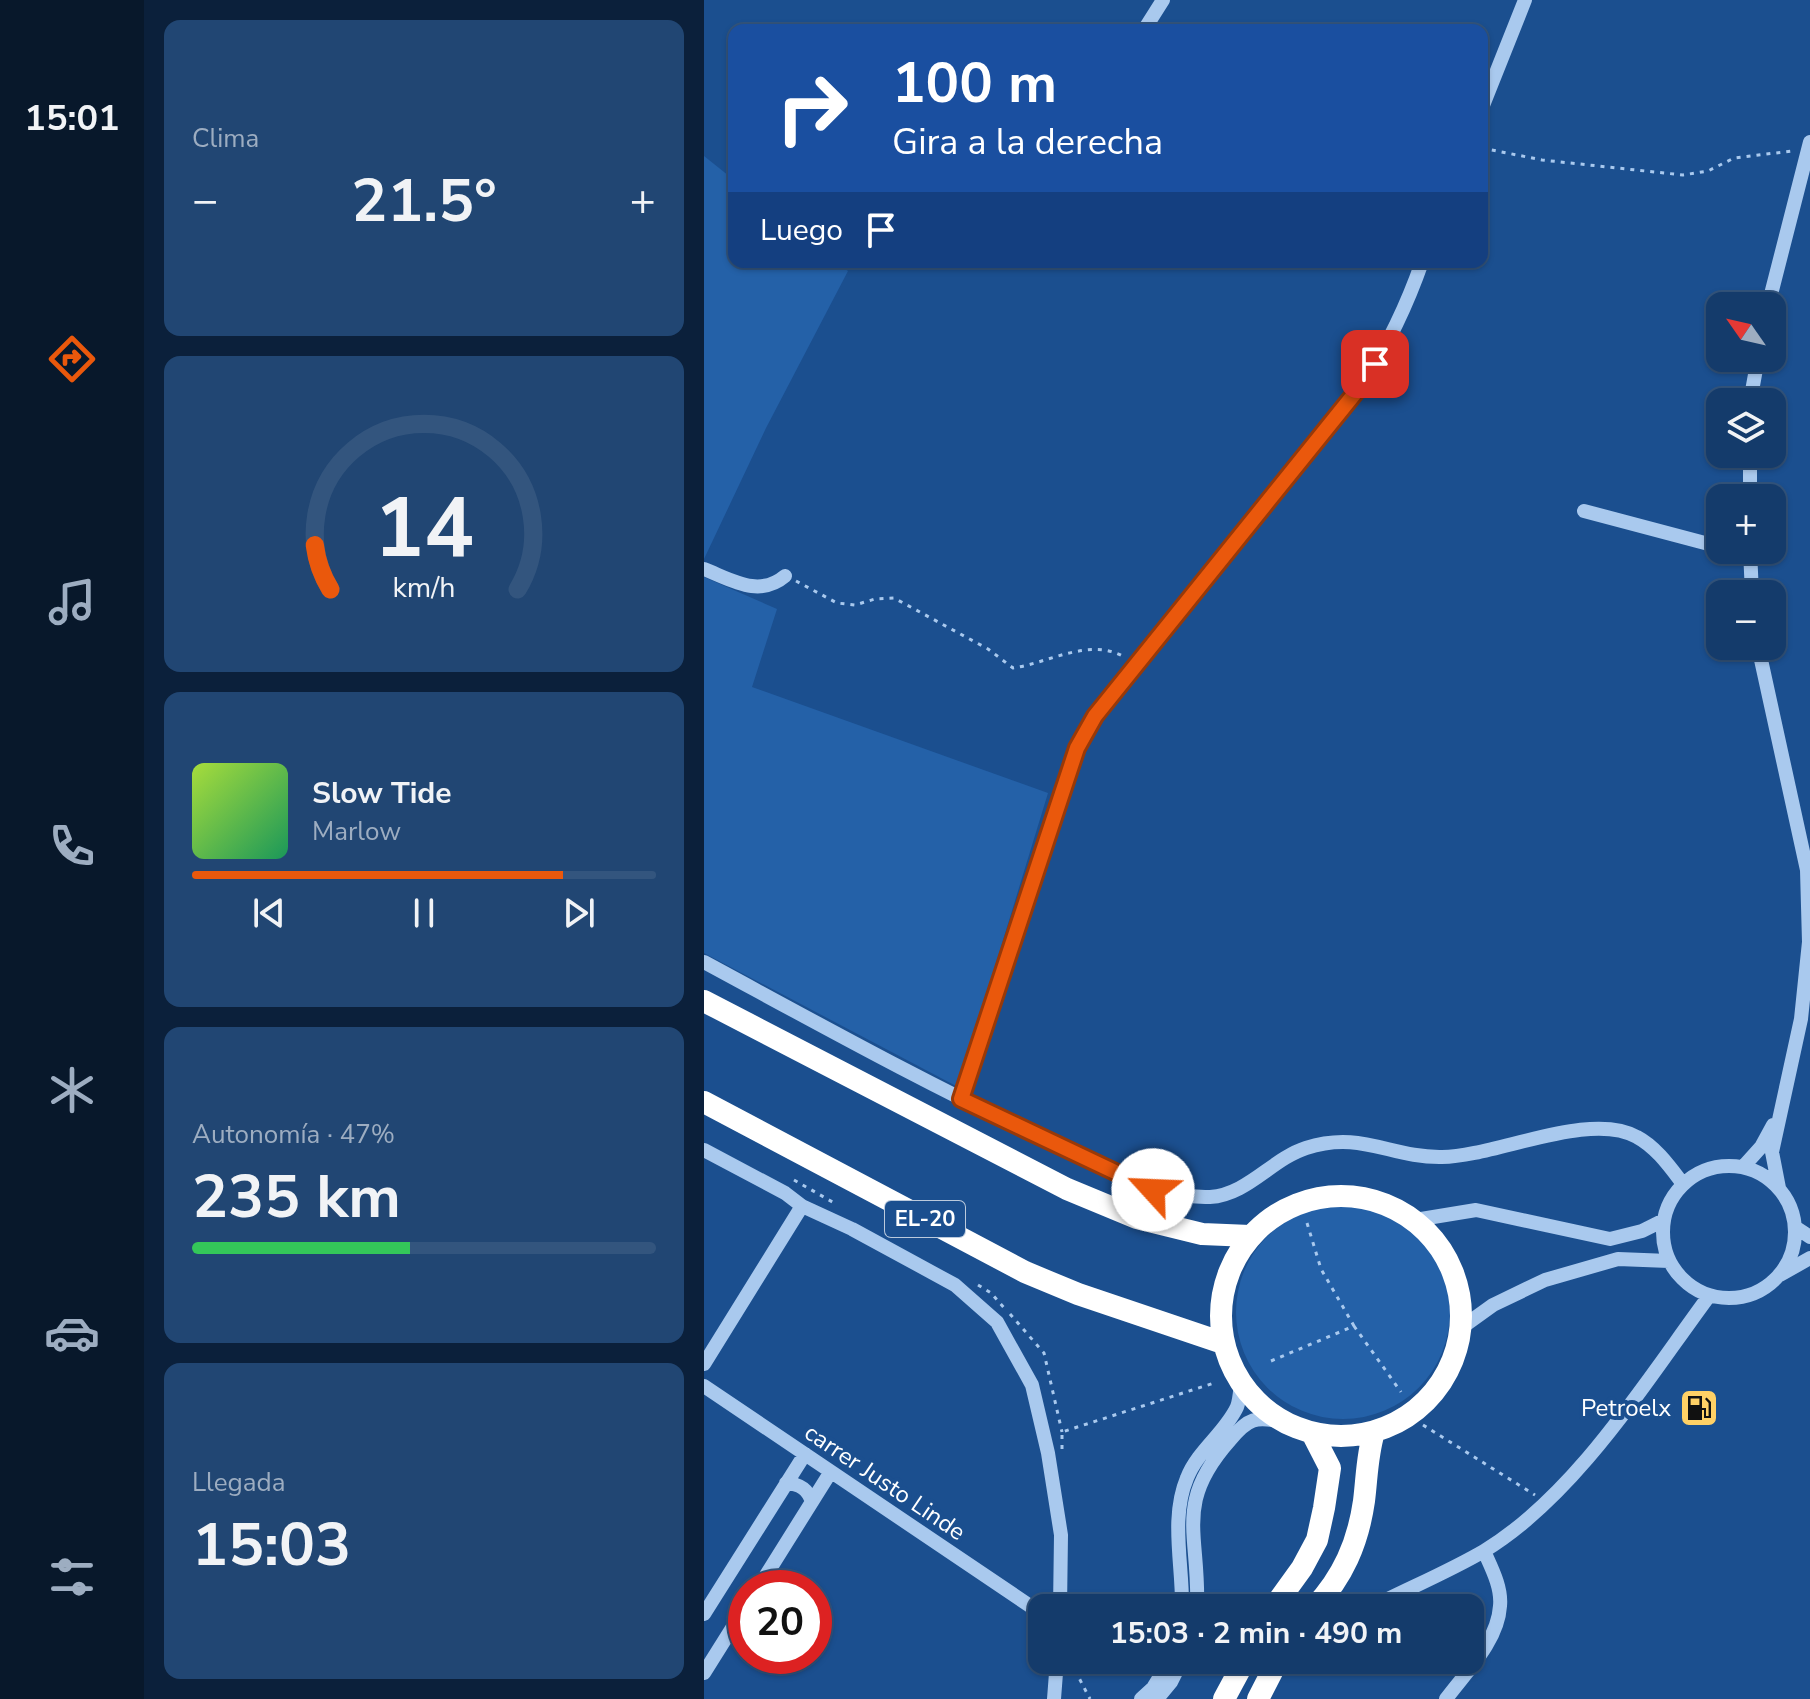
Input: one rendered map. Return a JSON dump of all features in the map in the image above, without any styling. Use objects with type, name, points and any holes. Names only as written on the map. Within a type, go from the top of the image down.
[{"type":"highway","points":[[704,1001],[1067,1189],[1137,1218],[1202,1234],[1250,1236]]},
{"type":"highway","name":"EL-20","points":[[704,1102],[1025,1272],[1078,1294],[1223,1343]]},
{"type":"highway","points":[[1330,1195],[1375,1199],[1415,1220],[1443,1250],[1459,1287],[1461,1328],[1452,1363],[1434,1393],[1407,1417],[1374,1432],[1343,1437],[1312,1433],[1283,1422],[1236,1376],[1223,1343],[1220,1305],[1230,1268],[1250,1236],[1286,1208],[1330,1195]]},
{"type":"highway","points":[[1327,1594],[1356,1542],[1367,1456],[1374,1432]]},
{"type":"highway","points":[[1283,1594],[1317,1540],[1324,1508],[1330,1468],[1312,1433]]},
{"type":"highway","points":[[1224,1699],[1237,1674]]},
{"type":"highway","points":[[1258,1699],[1271,1674]]},
{"type":"street","points":[[1148,24],[1163,0]]},
{"type":"street","points":[[1488,93],[1525,0]]},
{"type":"street","points":[[1772,292],[1809,146]]},
{"type":"street","points":[[961,1099],[1077,748],[1095,716],[1364,382],[1387,346],[1420,268]]},
{"type":"street","points":[[1584,511],[1706,543]]},
{"type":"street","points":[[704,569],[753,588],[774,585],[785,576]]},
{"type":"street","points":[[1761,660],[1807,870],[1808,957],[1801,1019],[1772,1152],[1779,1188],[1790,1207],[1795,1227],[1792,1253],[1780,1275]]},
{"type":"street","points":[[704,962],[961,1099],[1153,1190],[1185,1197],[1215,1196],[1244,1186],[1305,1148],[1346,1140],[1416,1155],[1444,1157],[1555,1134],[1606,1128],[1637,1136],[1664,1159],[1683,1184]]},
{"type":"street","points":[[1743,1167],[1761,1147],[1781,1110]]},
{"type":"street","points":[[704,1150],[785,1193],[802,1206],[852,1229],[955,1285],[997,1322],[1032,1385],[1048,1453],[1061,1535],[1060,1594]]},
{"type":"street","points":[[1779,1188],[1763,1175],[1743,1167],[1722,1166],[1701,1172],[1683,1184],[1671,1201],[1664,1220],[1663,1241],[1669,1261],[1686,1282],[1709,1296],[1735,1299],[1759,1291],[1810,1258]]},
{"type":"street","points":[[704,1364],[802,1206]]},
{"type":"street","points":[[1415,1220],[1476,1210],[1610,1239],[1642,1231],[1664,1220]]},
{"type":"street","points":[[1795,1227],[1810,1237]]},
{"type":"street","points":[[1461,1328],[1493,1305],[1545,1280],[1618,1259],[1669,1261]]},
{"type":"street","points":[[1398,1594],[1484,1551],[1546,1502],[1581,1465],[1628,1406],[1709,1296]]},
{"type":"street","points":[[1182,1594],[1179,1513],[1186,1479],[1196,1460],[1237,1405],[1241,1382]]},
{"type":"street","name":"carrer Justo Linde","points":[[704,1386],[1028,1605]]},
{"type":"street","points":[[1196,1594],[1192,1535],[1194,1504],[1201,1480],[1212,1460],[1249,1421],[1262,1417],[1283,1422]]},
{"type":"street","points":[[704,1614],[805,1454]]},
{"type":"street","points":[[769,1570],[830,1473]]},
{"type":"street","points":[[786,1483],[801,1486],[812,1502]]},
{"type":"street","points":[[1446,1699],[1493,1633],[1500,1606],[1498,1588],[1484,1551]]},
{"type":"street","points":[[704,1673],[728,1635]]},
{"type":"street","points":[[1054,1699],[1056,1674]]},
{"type":"street","points":[[1141,1699],[1162,1674]]},
{"type":"street","points":[[1157,1699],[1173,1674]]},
{"type":"path","points":[[1488,149],[1542,160],[1683,175],[1708,171],[1734,158],[1809,146]]},
{"type":"path","points":[[785,576],[837,603],[855,605],[894,598],[988,649],[1013,668],[1080,650],[1103,649],[1118,652],[1137,664]]},
{"type":"path","points":[[1307,1223],[1321,1269],[1354,1326],[1401,1392]]},
{"type":"path","points":[[1271,1361],[1354,1326]]},
{"type":"path","points":[[1062,1449],[1062,1432],[1214,1383]]},
{"type":"path","points":[[1423,1425],[1546,1502]]},
{"type":"path","points":[[1078,1674],[1090,1699]]},
{"type":"shaded area","points":[[704,156],[728,175],[728,268],[844,268],[848,271],[766,428],[704,559]]},
{"type":"shaded area","points":[[704,577],[777,609],[752,687],[1048,793],[958,1087],[704,953]]},
{"type":"shaded area","points":[[1343,1205],[1384,1213],[1418,1237],[1442,1271],[1450,1312],[1442,1353],[1418,1387],[1384,1411],[1343,1419],[1302,1411],[1268,1387],[1244,1353],[1236,1312],[1244,1271],[1268,1237],[1302,1213]]},
{"type":"place","name":"Petroelx","points":[[1699,1408]]},
{"type":"route","points":[[1153,1190],[961,1099],[1077,748],[1095,716],[1364,382],[1375,364]]}]
